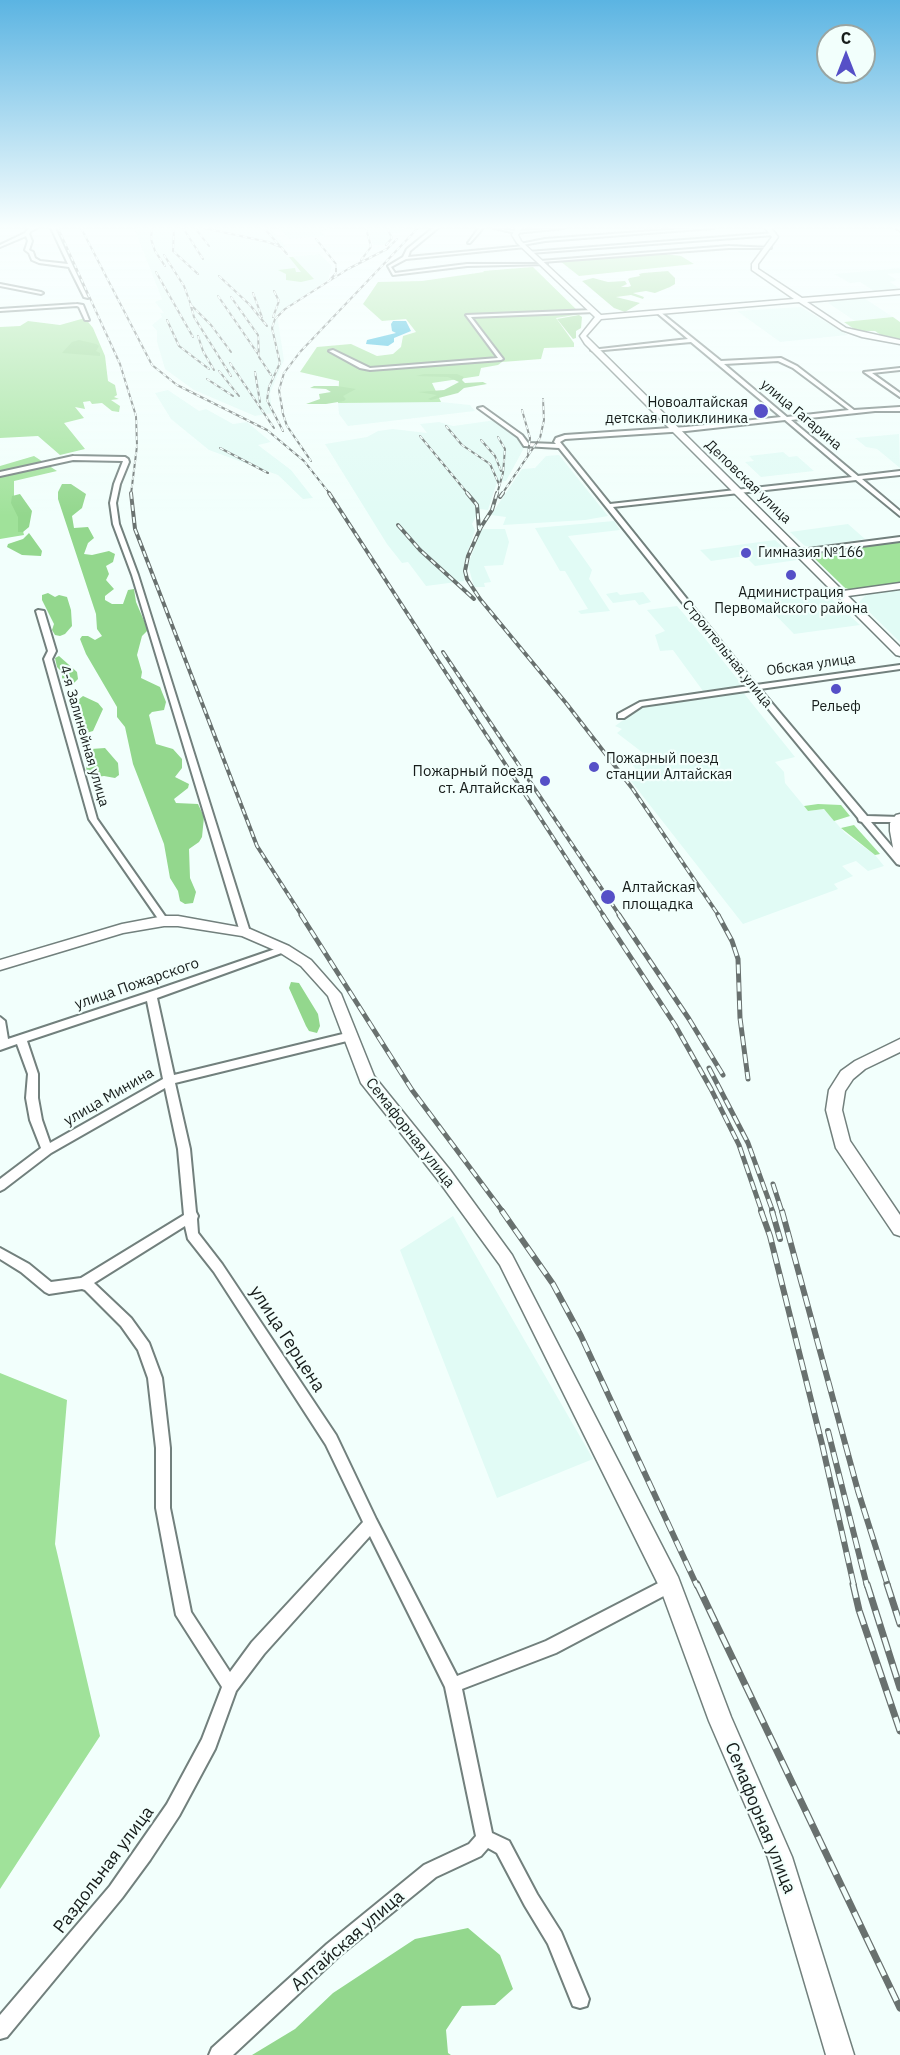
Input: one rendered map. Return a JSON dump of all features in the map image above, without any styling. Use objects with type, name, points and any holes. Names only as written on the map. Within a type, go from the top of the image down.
[{"type":"street","points":[[331,351],[370,369],[501,359],[474,324]]},
{"type":"street","points":[[594,324],[583,338],[593,350],[693,340]]},
{"type":"street","name":"улица Гагарина","points":[[673,324],[900,514]]},
{"type":"street","points":[[836,324],[862,335],[900,342]]},
{"type":"street","name":"Деповская улица","points":[[593,350],[801,552],[900,653]]},
{"type":"street","points":[[720,363],[772,358],[795,367],[853,411]]},
{"type":"street","points":[[900,369],[867,372],[900,395]]},
{"type":"street","points":[[481,408],[520,436],[526,445],[559,444],[558,439],[565,437],[853,411],[900,409]]},
{"type":"street","name":"Строительная улица","points":[[559,444],[754,687],[900,862]]},
{"type":"street","points":[[0,474],[73,458],[124,459],[126,462],[117,484],[113,503],[116,524],[135,574],[245,932]]},
{"type":"street","points":[[607,506],[900,474]]},
{"type":"street","points":[[801,552],[900,539]]},
{"type":"street","points":[[842,594],[900,586]]},
{"type":"street","name":"4-я Залинейная улица","points":[[40,611],[52,651],[48,659],[93,819],[164,921]]},
{"type":"street","name":"Обская улица","points":[[621,716],[640,704],[900,667]]},
{"type":"street","points":[[862,819],[899,818],[896,831],[900,853]]},
{"type":"street","name":"Семафорная улица","points":[[0,965],[74,941],[164,921],[245,932],[285,949],[306,963],[334,994],[367,1079],[444,1175],[506,1260],[670,1585],[721,1721],[780,1857],[840,2055]]},
{"type":"street","name":"улица Пожарского","points":[[2,1046],[285,949]]},
{"type":"street","name":"улица Герцена","points":[[152,996],[184,1149],[192,1235],[218,1268],[331,1440],[453,1685]]},
{"type":"street","points":[[0,1021],[2,1046]]},
{"type":"street","name":"улица Минина","points":[[0,1186],[47,1150],[168,1081],[351,1036]]},
{"type":"street","points":[[21,1041],[33,1074],[32,1098],[36,1120],[47,1150]]},
{"type":"street","points":[[900,1045],[860,1065],[847,1075],[837,1090],[834,1103],[834,1119],[842,1143],[900,1229]]},
{"type":"street","points":[[0,1253],[25,1268],[49,1288],[83,1283],[192,1216]]},
{"type":"street","points":[[83,1283],[126,1322],[144,1347],[155,1378],[164,1448],[163,1508],[184,1615],[230,1686]]},
{"type":"street","name":"Раздольная улица","points":[[0,2030],[116,1892],[173,1810],[209,1743],[230,1686],[258,1648],[371,1524]]},
{"type":"street","points":[[580,1999],[555,1938],[531,1900],[503,1847],[485,1838],[453,1685],[550,1647],[670,1585]]},
{"type":"street","name":"Алтайская улица","points":[[219,2055],[333,1950],[430,1871],[475,1850],[485,1838]]},
{"type":"shaded area","points":[[279,324],[284,360],[270,393],[272,413],[255,416],[194,390],[165,369],[157,342],[157,331],[152,325]]},
{"type":"shaded area","points":[[755,324],[829,324],[848,335],[780,342]]},
{"type":"shaded area","points":[[168,390],[199,411],[206,409],[233,424],[247,422],[271,442],[258,445],[291,470],[313,498],[303,499],[278,475],[209,450],[171,419],[155,393]]},
{"type":"shaded area","points":[[385,401],[470,405],[475,411],[348,426],[339,414],[338,403]]},
{"type":"shaded area","points":[[496,420],[519,437],[524,448],[506,481],[497,482],[488,510],[480,509],[472,524],[475,530],[464,564],[464,581],[426,586],[408,562],[402,563],[387,544],[325,444],[367,437],[378,431],[393,429],[427,433],[420,424],[439,422],[453,426]]},
{"type":"shaded area","points":[[899,434],[900,468],[877,449],[866,447],[855,438]]},
{"type":"shaded area","points":[[783,452],[789,457],[797,456],[814,471],[761,477],[745,462],[754,461],[749,456]]},
{"type":"shaded area","points":[[559,455],[608,516],[585,520],[503,525],[506,517],[491,515],[522,469],[535,468],[546,456]]},
{"type":"shaded area","points":[[614,521],[620,530],[568,536],[592,570],[589,579],[610,611],[581,614],[578,611],[588,609],[565,571],[560,571],[535,528]]},
{"type":"shaded area","points":[[848,524],[865,539],[811,547],[805,546],[790,532]]},
{"type":"shaded area","points":[[481,529],[505,529],[509,542],[503,565],[484,566],[491,582],[484,583],[485,587],[474,587],[468,565]]},
{"type":"shaded area","name":"Гимназия №166","points":[[775,540],[797,560],[755,566],[745,556],[711,561],[700,550]]},
{"type":"shaded area","points":[[821,589],[860,625],[794,634],[758,597]]},
{"type":"shaded area","name":"Гимназия №166","points":[[900,590],[900,642],[859,602],[866,595]]},
{"type":"shaded area","points":[[617,592],[620,595],[643,592],[651,602],[639,605],[635,600],[613,603],[606,594]]},
{"type":"shaded area","points":[[677,606],[743,686],[703,691],[673,650],[660,651],[655,635],[665,631],[647,610]]},
{"type":"shaded area","points":[[742,691],[795,757],[775,762],[784,772],[785,783],[808,811],[824,809],[845,833],[875,855],[884,866],[868,871],[856,861],[842,866],[853,876],[834,884],[838,889],[743,924],[631,781],[642,778],[632,764],[651,759],[617,733],[622,729],[615,726],[640,708]]},
{"type":"shaded area","points":[[453,1216],[593,1459],[497,1498],[400,1250]]},
{"type":"green space","points":[[23,324],[90,324],[93,328],[105,356],[108,381],[115,385],[117,395],[114,397],[119,399],[111,400],[120,406],[119,412],[112,411],[102,403],[92,404],[90,401],[83,402],[85,409],[75,407],[84,418],[64,423],[85,449],[60,455],[38,436],[0,438],[0,327]]},
{"type":"green space","points":[[410,324],[560,324],[574,343],[574,347],[544,348],[541,359],[502,362],[481,368],[479,376],[432,383],[441,402],[338,403],[339,381],[300,372],[317,347],[351,344],[377,356],[393,354],[401,347],[403,336],[416,332]]},
{"type":"green space","points":[[561,324],[581,324],[581,328],[576,331],[576,338],[573,339]]},
{"type":"green space","points":[[847,324],[900,324],[900,339],[884,337],[875,331],[857,331]]},
{"type":"green space","points":[[79,340],[99,346],[96,351],[100,353],[100,356],[62,353],[72,342]]},
{"type":"green space","points":[[457,374],[464,377],[462,380],[465,383],[483,382],[487,384],[464,388],[458,393],[431,400],[428,399],[437,395],[418,392],[444,390],[459,382],[448,377],[416,376]]},
{"type":"green space","points":[[314,386],[356,389],[343,396],[346,399],[344,401],[306,404],[320,399],[319,394],[331,392],[326,389],[310,388]]},
{"type":"green space","points":[[34,456],[57,471],[14,481],[14,496],[24,535],[0,539],[0,466]]},
{"type":"green space","points":[[62,484],[71,484],[86,494],[82,508],[72,516],[74,528],[88,527],[94,538],[88,543],[84,554],[92,555],[109,551],[115,554],[113,562],[106,566],[109,574],[106,580],[114,589],[105,596],[105,600],[112,604],[123,604],[128,590],[134,589],[136,602],[148,630],[142,636],[137,655],[142,672],[141,678],[160,687],[166,702],[164,710],[152,712],[149,715],[156,744],[173,749],[182,759],[182,768],[175,777],[189,784],[188,788],[174,799],[176,803],[198,804],[204,817],[202,837],[189,849],[190,878],[196,892],[193,903],[185,904],[180,901],[178,891],[170,878],[164,844],[133,764],[125,727],[117,717],[117,707],[86,654],[80,639],[82,636],[88,636],[95,640],[102,636],[97,629],[96,614],[58,499],[58,492]]},
{"type":"green space","points":[[20,494],[32,511],[29,527],[23,532],[18,532],[18,517],[11,503],[12,496]]},
{"type":"green space","points":[[29,533],[42,551],[41,556],[22,555],[7,547],[8,544],[23,539]]},
{"type":"green space","points":[[900,541],[900,583],[852,590],[845,588],[811,555],[813,552]]},
{"type":"green space","points":[[48,593],[55,597],[59,595],[67,597],[71,610],[72,626],[60,636],[55,635],[52,630],[54,624],[42,600],[42,595]]},
{"type":"green space","points":[[59,656],[77,672],[78,679],[74,683],[68,683],[62,678],[62,672],[57,667],[55,658]]},
{"type":"green space","points":[[83,696],[98,703],[103,709],[93,731],[86,733],[81,731],[76,724],[78,700]]},
{"type":"green space","points":[[105,748],[118,763],[119,775],[115,778],[97,777],[87,773],[86,766],[91,749]]},
{"type":"green space","points":[[841,805],[850,816],[834,821],[824,809],[808,811],[804,806]]},
{"type":"green space","points":[[854,825],[880,854],[875,855],[841,828]]},
{"type":"green space","points":[[291,982],[299,983],[318,1014],[320,1026],[317,1033],[309,1031],[306,1026],[289,988]]},
{"type":"green space","points":[[0,1373],[67,1400],[55,1544],[100,1736],[0,1889]]},
{"type":"green space","points":[[468,1928],[500,1955],[513,1989],[495,2005],[462,2006],[446,2030],[448,2053],[451,2055],[252,2055],[295,2029],[333,1993],[415,1939]]},
{"type":"water","points":[[391,324],[407,324],[411,331],[394,338],[394,342],[388,346],[366,344],[367,340],[396,333],[392,331]]},
{"type":"railway","points":[[102,324],[120,364],[136,416],[137,446],[131,494]]},
{"type":"railway","points":[[131,324],[152,365],[177,385],[267,430],[304,461],[330,494]]},
{"type":"railway","points":[[169,324],[179,346],[209,369]]},
{"type":"railway","points":[[186,324],[193,337]]},
{"type":"railway","points":[[198,324],[231,376]]},
{"type":"railway","points":[[210,324],[231,352]]},
{"type":"railway","points":[[237,324],[258,354]]},
{"type":"railway","points":[[250,324],[258,335],[259,357],[271,375]]},
{"type":"railway","points":[[273,324],[272,328],[280,363],[269,387],[267,400],[283,431]]},
{"type":"railway","points":[[311,461],[287,426],[279,390],[284,373],[327,324]]},
{"type":"railway","points":[[198,336],[203,351],[214,370]]},
{"type":"railway","points":[[230,363],[274,428]]},
{"type":"railway","points":[[219,371],[239,396]]},
{"type":"railway","points":[[255,372],[260,402]]},
{"type":"railway","points":[[207,379],[233,396]]},
{"type":"railway","points":[[502,494],[540,438],[544,420],[543,399]]},
{"type":"railway","points":[[522,410],[530,438],[528,454]]},
{"type":"railway","points":[[446,426],[462,445],[490,464],[499,484]]},
{"type":"railway","points":[[420,436],[468,494]]},
{"type":"railway","points":[[497,494],[503,473],[505,449],[498,437]]},
{"type":"railway","points":[[481,440],[495,456],[501,471]]},
{"type":"railway","points":[[220,448],[268,473]]},
{"type":"railway","points":[[329,493],[604,916]]},
{"type":"railway","points":[[467,493],[477,505],[479,529]]},
{"type":"railway","points":[[497,493],[492,510],[481,527],[468,556],[465,571],[467,579],[480,599],[566,703],[632,788],[719,916]]},
{"type":"railway","points":[[500,497],[503,493]]},
{"type":"railway","points":[[131,494],[135,529],[257,846],[302,916]]},
{"type":"railway","points":[[398,525],[420,550],[474,599]]},
{"type":"railway","points":[[443,652],[620,916]]},
{"type":"railway","points":[[301,915],[412,1090],[503,1212]]},
{"type":"railway","points":[[603,915],[675,1025],[711,1089],[739,1145],[762,1212]]},
{"type":"railway","points":[[619,915],[689,1019],[723,1075]]},
{"type":"railway","points":[[718,915],[732,941],[738,959],[740,1018],[748,1079]]},
{"type":"railway","points":[[709,1068],[748,1143],[773,1212]]},
{"type":"railway","points":[[773,1184],[782,1212]]},
{"type":"railway","points":[[502,1211],[553,1284],[581,1336],[697,1586]]},
{"type":"railway","points":[[761,1211],[770,1236],[822,1444],[854,1586]]},
{"type":"railway","points":[[772,1211],[780,1239]]},
{"type":"railway","points":[[782,1211],[858,1491],[888,1586]]},
{"type":"railway","points":[[828,1431],[867,1586]]},
{"type":"railway","points":[[697,1584],[900,2008]]},
{"type":"railway","points":[[853,1584],[859,1610],[900,1731]]},
{"type":"railway","points":[[867,1584],[900,1688]]},
{"type":"railway","points":[[887,1584],[900,1624]]},
{"type":"place","name":"Новоалтайская детская поликлиника","points":[[761,411]]},
{"type":"place","name":"Гимназия №166","points":[[746,553]]},
{"type":"place","name":"Администрация Первомайского района","points":[[791,575]]},
{"type":"place","name":"Рельеф","points":[[836,689]]},
{"type":"place","name":"Пожарный поезд станции Алтайская","points":[[594,767]]},
{"type":"place","name":"Пожарный поезд ст. Алтайская","points":[[545,781]]},
{"type":"place","name":"Алтайская площадка","points":[[608,897]]}]
